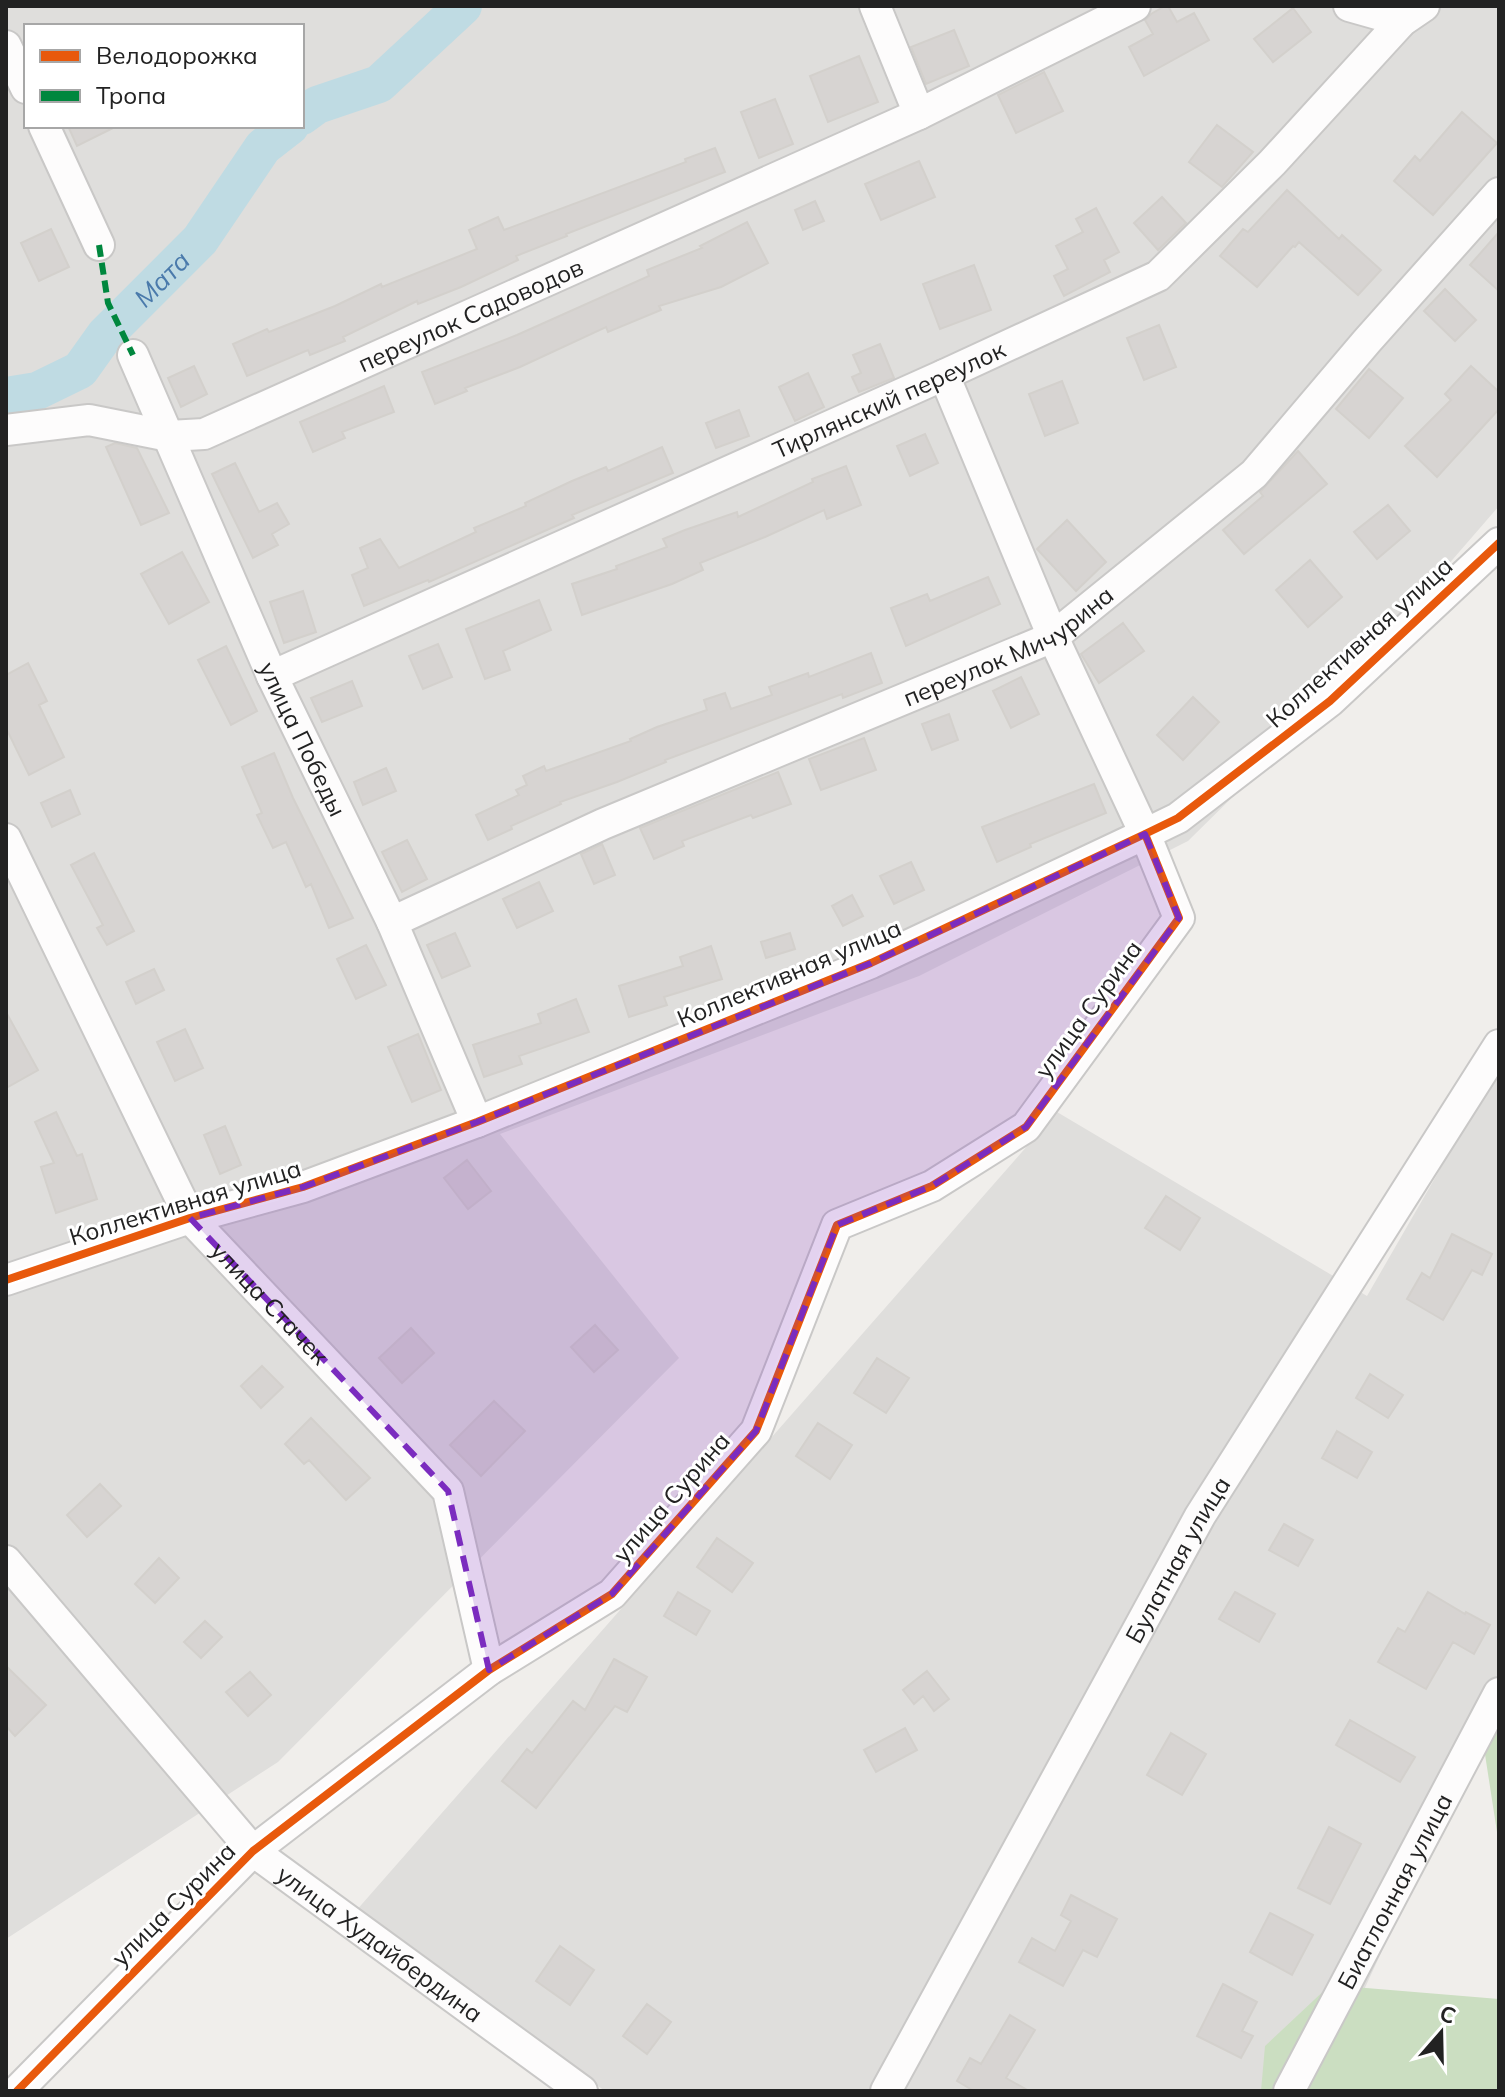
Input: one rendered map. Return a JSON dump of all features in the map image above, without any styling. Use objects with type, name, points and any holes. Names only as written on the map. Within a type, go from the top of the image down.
[{"type":"street","points":[[875,6],[919,114]]},
{"type":"street","name":"переулок Садоводов","points":[[6,430],[89,420],[169,436],[204,434],[919,114],[1135,6]]},
{"type":"street","points":[[1349,6],[1413,14]]},
{"type":"street","name":"Тирлянский переулок","points":[[272,676],[1158,276],[1272,163],[1413,14]]},
{"type":"street","points":[[6,46],[24,84]]},
{"type":"street","points":[[45,128],[99,245]]},
{"type":"street","name":"переулок Мичурина","points":[[392,922],[603,824],[1053,637],[1254,474],[1499,193]]},
{"type":"street","name":"улица Победы","points":[[133,355],[272,676],[392,922],[477,1122]]},
{"type":"street","points":[[944,375],[1053,637],[1145,834]]},
{"type":"street","name":"Коллективная улица","points":[[6,1280],[190,1218],[303,1187],[477,1122],[871,963],[1178,818],[1330,701],[1499,543]]},
{"type":"street","name":"улица Сурина","points":[[17,2091],[253,1851],[489,1670],[612,1594],[756,1431],[837,1225],[932,1186],[1026,1127],[1179,918],[1145,834]]},
{"type":"street","name":"улица Стачек","points":[[6,839],[190,1218],[448,1491],[489,1670]]},
{"type":"street","name":"Булатная улица","points":[[886,2091],[1200,1516],[1494,1063]]},
{"type":"street","name":"улица Худайбердина","points":[[6,1561],[253,1851],[582,2091]]},
{"type":"street","name":"Биатлонная улица","points":[[1289,2091],[1499,1693]]},
{"type":"highlighted area","points":[[1145,834],[1179,918],[1026,1127],[932,1186],[837,1225],[756,1431],[612,1594],[489,1670],[448,1491],[190,1218],[303,1187],[477,1122],[871,963]]},
{"type":"shaded area","points":[[6,6],[1499,6],[1499,506],[1330,701],[1188,841],[919,976],[500,1134],[679,1358],[278,1762],[6,1939]]},
{"type":"shaded area","points":[[1499,1067],[1499,1699],[1317,2091],[605,2091],[355,1912],[1057,1112],[1367,1296]]},
{"type":"green space","points":[[1499,1680],[1499,1845],[1478,1709]]},
{"type":"green space","points":[[1330,1985],[1499,1999],[1499,2091],[1261,2091],[1265,2046]]},
{"type":"building","points":[[1165,6],[1177,22],[1194,13],[1209,40],[1144,76],[1129,47],[1153,34],[1145,20]]},
{"type":"building","points":[[1293,8],[1311,32],[1273,62],[1254,39]]},
{"type":"building","points":[[954,30],[969,66],[926,84],[911,47]]},
{"type":"building","points":[[859,56],[878,102],[828,122],[810,76]]},
{"type":"building","points":[[1044,72],[1063,111],[1016,133],[998,95]]},
{"type":"building","points":[[775,99],[793,144],[759,158],[741,112]]},
{"type":"building","points":[[1462,112],[1497,143],[1433,215],[1394,181],[1415,156],[1420,161]]},
{"type":"building","points":[[1217,125],[1253,152],[1222,187],[1189,162]]},
{"type":"building","points":[[69,128],[113,128],[77,146]]},
{"type":"building","points":[[715,148],[725,172],[516,256],[518,260],[461,287],[418,304],[417,301],[343,337],[345,341],[310,355],[308,350],[247,376],[233,344],[477,249],[469,230],[498,217],[504,230],[686,162],[685,159]]},
{"type":"building","points":[[919,161],[935,197],[881,220],[865,184]]},
{"type":"building","points":[[1287,190],[1339,239],[1342,235],[1381,270],[1358,295],[1299,242],[1257,287],[1220,256],[1243,229],[1248,232]]},
{"type":"building","points":[[1162,197],[1186,223],[1158,250],[1134,223]]},
{"type":"building","points":[[815,201],[824,221],[803,230],[795,210]]},
{"type":"building","points":[[1096,208],[1119,252],[1104,260],[1110,272],[1064,296],[1054,276],[1068,269],[1056,246],[1083,232],[1076,219]]},
{"type":"building","points":[[747,222],[768,263],[721,287],[659,306],[661,310],[608,332],[606,327],[435,404],[422,372],[517,335],[649,276],[647,270],[702,248],[700,246]]},
{"type":"building","points":[[51,229],[69,267],[39,281],[21,243]]},
{"type":"building","points":[[1499,232],[1499,291],[1470,265]]},
{"type":"building","points":[[974,265],[991,310],[940,329],[923,284]]},
{"type":"building","points":[[1445,289],[1476,320],[1455,341],[1424,311]]},
{"type":"building","points":[[1159,325],[1176,367],[1144,380],[1127,338]]},
{"type":"building","points":[[880,344],[894,378],[859,392],[852,377],[861,373],[853,355]]},
{"type":"building","points":[[194,366],[207,394],[181,407],[168,378]]},
{"type":"building","points":[[1471,366],[1499,392],[1499,409],[1437,477],[1405,446],[1451,400],[1445,394]]},
{"type":"building","points":[[1369,369],[1403,398],[1369,438],[1336,409]]},
{"type":"building","points":[[808,373],[824,407],[795,421],[779,387]]},
{"type":"building","points":[[1062,381],[1078,423],[1045,436],[1029,394]]},
{"type":"building","points":[[384,386],[394,412],[342,432],[345,438],[313,452],[300,422]]},
{"type":"building","points":[[739,410],[749,436],[716,448],[706,423]]},
{"type":"building","points":[[925,434],[938,463],[910,476],[897,446]]},
{"type":"building","points":[[115,443],[137,448],[169,513],[141,525],[106,447]]},
{"type":"building","points":[[662,447],[673,473],[572,515],[574,518],[429,582],[364,606],[352,575],[368,568],[360,548],[380,539],[399,568],[476,532],[474,528],[526,506],[525,503],[572,481],[606,467],[608,471]]},
{"type":"building","points":[[1298,451],[1327,484],[1244,554],[1223,530],[1263,496],[1260,492]]},
{"type":"building","points":[[235,463],[259,512],[277,503],[289,524],[272,534],[278,545],[253,558],[212,474]]},
{"type":"building","points":[[846,466],[861,505],[827,519],[824,510],[700,563],[703,570],[672,584],[582,615],[572,584],[667,547],[663,539],[737,512],[738,517],[813,482],[812,479]]},
{"type":"building","points":[[1388,505],[1410,531],[1377,559],[1354,532]]},
{"type":"building","points":[[1067,520],[1106,562],[1076,591],[1037,549]]},
{"type":"building","points":[[182,552],[209,602],[169,624],[141,574]]},
{"type":"building","points":[[1310,560],[1342,597],[1308,627],[1276,590]]},
{"type":"building","points":[[988,577],[1000,604],[906,646],[891,608],[927,594],[930,601]]},
{"type":"building","points":[[303,591],[316,632],[284,643],[270,602]]},
{"type":"building","points":[[539,600],[551,630],[503,651],[510,670],[485,679],[466,629]]},
{"type":"building","points":[[1123,623],[1144,651],[1099,683],[1081,654]]},
{"type":"building","points":[[438,644],[452,677],[423,689],[409,656]]},
{"type":"building","points":[[226,646],[257,711],[231,725],[198,660]]},
{"type":"building","points":[[871,653],[882,683],[843,698],[842,694],[665,760],[617,782],[560,802],[488,840],[476,815],[519,795],[516,790],[527,785],[523,776],[544,766],[546,771],[631,741],[657,727],[707,710],[704,700],[725,693],[731,709],[772,695],[769,687],[808,673],[809,677]]},
{"type":"building","points":[[28,663],[47,701],[39,705],[64,757],[29,775],[6,728],[6,675]]},
{"type":"building","points":[[1021,677],[1039,714],[1011,728],[993,691]]},
{"type":"building","points":[[352,681],[362,706],[322,722],[311,698]]},
{"type":"building","points":[[1193,697],[1219,722],[1183,760],[1157,735]]},
{"type":"building","points":[[949,714],[958,740],[932,750],[922,724]]},
{"type":"building","points":[[864,738],[876,770],[821,790],[809,759]]},
{"type":"building","points":[[274,753],[353,918],[329,928],[311,884],[306,887],[286,842],[273,848],[257,815],[262,813],[242,767]]},
{"type":"building","points":[[386,768],[396,791],[363,805],[354,782]]},
{"type":"building","points":[[778,772],[791,804],[753,818],[751,815],[682,841],[684,846],[654,859],[640,828]]},
{"type":"building","points":[[1094,784],[1106,813],[1030,844],[1031,847],[997,862],[982,827]]},
{"type":"building","points":[[70,790],[80,814],[52,827],[41,803]]},
{"type":"building","points":[[407,840],[427,879],[402,892],[382,852]]},
{"type":"building","points":[[602,844],[615,875],[594,884],[581,854]]},
{"type":"building","points":[[94,853],[134,931],[107,945],[97,928],[103,925],[71,865]]},
{"type":"building","points":[[911,862],[924,890],[894,904],[880,876]]},
{"type":"building","points":[[539,882],[553,911],[517,928],[503,899]]},
{"type":"building","points":[[852,895],[863,916],[843,926],[832,906]]},
{"type":"building","points":[[455,933],[470,966],[442,978],[427,945]]},
{"type":"building","points":[[790,933],[795,949],[766,958],[761,942]]},
{"type":"building","points":[[366,945],[386,985],[356,999],[337,959]]},
{"type":"building","points":[[711,946],[722,979],[664,997],[667,1005],[629,1017],[619,986],[683,966],[680,957]]},
{"type":"building","points":[[154,969],[164,990],[136,1004],[126,982]]},
{"type":"building","points":[[576,999],[589,1032],[519,1056],[522,1064],[484,1077],[473,1045],[541,1023],[538,1014]]},
{"type":"building","points":[[6,1012],[38,1070],[6,1088]]},
{"type":"building","points":[[185,1029],[203,1068],[175,1081],[157,1042]]},
{"type":"building","points":[[418,1034],[441,1090],[412,1102],[388,1047]]},
{"type":"building","points":[[56,1112],[77,1156],[82,1154],[97,1199],[56,1213],[41,1167],[54,1163],[35,1122]]},
{"type":"building","points":[[225,1126],[241,1165],[220,1174],[204,1135]]},
{"type":"building","points":[[467,1160],[491,1191],[468,1209],[444,1178]]},
{"type":"building","points":[[1166,1196],[1200,1218],[1180,1250],[1145,1228]]},
{"type":"building","points":[[1452,1234],[1492,1254],[1482,1275],[1472,1270],[1443,1320],[1407,1299],[1422,1273],[1430,1278]]},
{"type":"building","points":[[595,1325],[618,1350],[594,1372],[571,1347]]},
{"type":"building","points":[[411,1328],[434,1353],[402,1383],[379,1358]]},
{"type":"building","points":[[877,1358],[909,1378],[886,1413],[854,1393]]},
{"type":"building","points":[[262,1366],[283,1387],[261,1408],[241,1386]]},
{"type":"building","points":[[1370,1374],[1403,1395],[1388,1418],[1356,1398]]},
{"type":"building","points":[[494,1401],[525,1431],[481,1476],[450,1445]]},
{"type":"building","points":[[311,1418],[370,1478],[346,1500],[309,1460],[304,1464],[285,1444]]},
{"type":"building","points":[[818,1423],[852,1445],[830,1479],[796,1456]]},
{"type":"building","points":[[1337,1431],[1372,1452],[1357,1478],[1322,1458]]},
{"type":"building","points":[[100,1484],[121,1506],[87,1537],[67,1515]]},
{"type":"building","points":[[1284,1524],[1313,1540],[1298,1566],[1269,1550]]},
{"type":"building","points":[[717,1538],[753,1563],[732,1592],[697,1567]]},
{"type":"building","points":[[159,1558],[179,1578],[155,1603],[135,1584]]},
{"type":"building","points":[[678,1592],[710,1611],[696,1635],[664,1616]]},
{"type":"building","points":[[1235,1592],[1275,1614],[1259,1642],[1219,1619]]},
{"type":"building","points":[[1428,1592],[1490,1625],[1474,1654],[1453,1642],[1426,1689],[1378,1662],[1398,1628],[1405,1632]]},
{"type":"building","points":[[205,1621],[222,1637],[201,1658],[184,1642]]},
{"type":"building","points":[[614,1659],[647,1677],[627,1712],[615,1706],[536,1808],[502,1781],[527,1749],[532,1753],[573,1701],[585,1710]]},
{"type":"building","points":[[6,1666],[46,1705],[15,1736],[6,1726]]},
{"type":"building","points":[[927,1671],[949,1699],[934,1711],[923,1696],[914,1704],[903,1690]]},
{"type":"building","points":[[250,1672],[271,1695],[248,1716],[226,1692]]},
{"type":"building","points":[[1350,1720],[1415,1757],[1400,1782],[1336,1745]]},
{"type":"building","points":[[905,1728],[917,1750],[876,1772],[864,1750]]},
{"type":"building","points":[[1171,1733],[1206,1754],[1182,1795],[1147,1775]]},
{"type":"building","points":[[1329,1827],[1361,1844],[1330,1904],[1298,1888]]},
{"type":"building","points":[[1071,1895],[1117,1919],[1097,1957],[1083,1950],[1063,1986],[1019,1962],[1032,1938],[1055,1951],[1071,1921],[1061,1915]]},
{"type":"building","points":[[1270,1913],[1313,1935],[1292,1975],[1250,1952]]},
{"type":"building","points":[[560,1946],[594,1970],[570,2005],[536,1981]]},
{"type":"building","points":[[1223,1984],[1257,2002],[1242,2031],[1253,2036],[1241,2058],[1197,2036]]},
{"type":"building","points":[[647,2004],[671,2022],[647,2054],[623,2036]]},
{"type":"building","points":[[1010,2015],[1035,2030],[1006,2078],[1029,2091],[974,2091],[957,2081],[970,2058],[981,2064]]},
{"type":"waterway","name":"Мата","points":[[304,115],[317,105],[379,84],[463,6]]},
{"type":"waterway","name":"Мата","points":[[6,396],[37,391],[80,370],[105,335],[200,240],[263,147],[287,128]]},
{"type":"marked path","points":[[99,245],[108,303],[133,355]]},
{"type":"cycle path","points":[[6,1280],[190,1218],[303,1187],[477,1122],[871,963],[1178,818],[1330,701],[1499,543]]},
{"type":"cycle path","points":[[17,2091],[253,1851],[489,1670],[612,1594],[756,1431],[837,1225],[932,1186],[1026,1127],[1179,918],[1145,834]]}]
